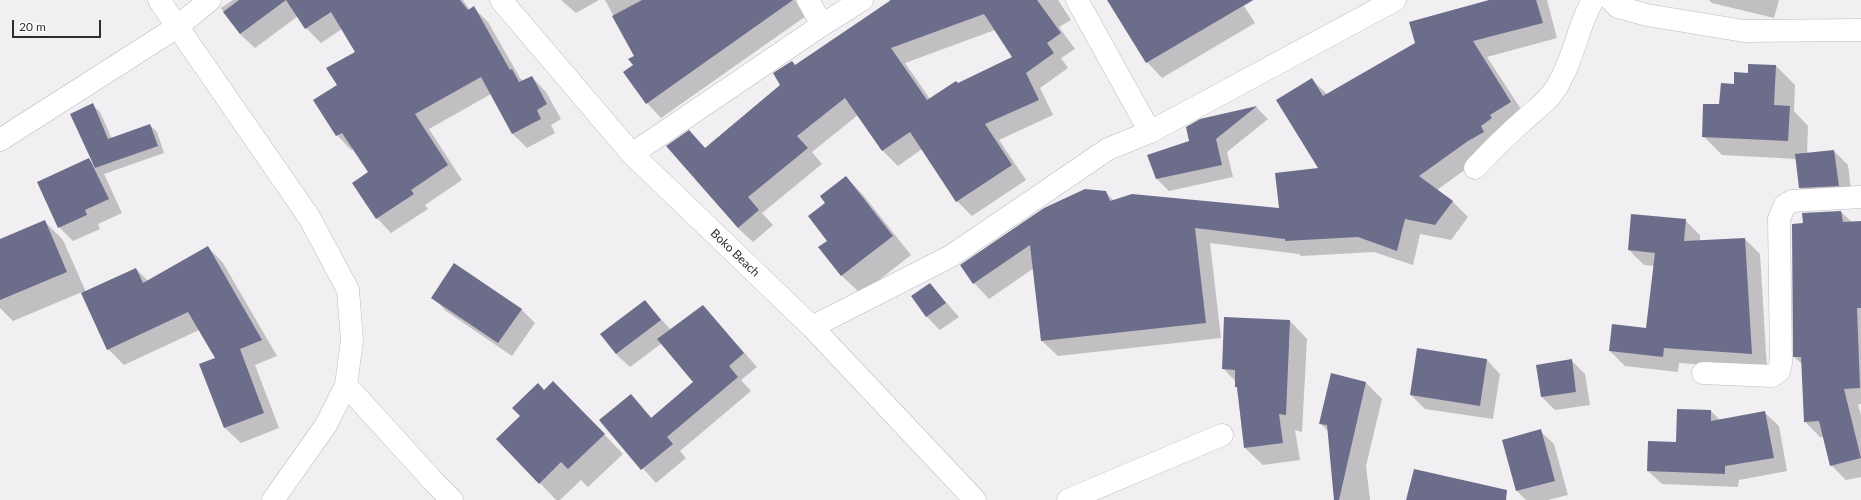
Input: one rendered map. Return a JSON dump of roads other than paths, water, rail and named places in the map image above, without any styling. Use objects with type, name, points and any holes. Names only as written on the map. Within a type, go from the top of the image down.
[{"type":"street","points":[[159,0],[309,216],[348,290],[352,340],[346,385],[326,425],[273,500]]},
{"type":"street","points":[[0,140],[177,27],[210,0]]},
{"type":"street","name":"Boko Beach","points":[[501,0],[632,154],[812,327],[975,500]]},
{"type":"street","points":[[808,0],[822,25]]},
{"type":"street","points":[[632,154],[822,25],[862,0]]},
{"type":"street","points":[[1077,0],[1150,132]]},
{"type":"street","points":[[812,327],[951,256],[1108,149],[1150,132],[1395,0]]},
{"type":"street","points":[[1475,168],[1523,121],[1549,99],[1562,79],[1578,31],[1593,0]]},
{"type":"street","points":[[1611,0],[1618,7],[1647,15],[1744,31],[1861,30]]},
{"type":"street","points":[[1703,373],[1772,376],[1778,371],[1781,363],[1779,219],[1786,205],[1792,200],[1861,197]]},
{"type":"street","points":[[346,385],[452,500]]},
{"type":"street","points":[[1068,500],[1222,435]]}]
